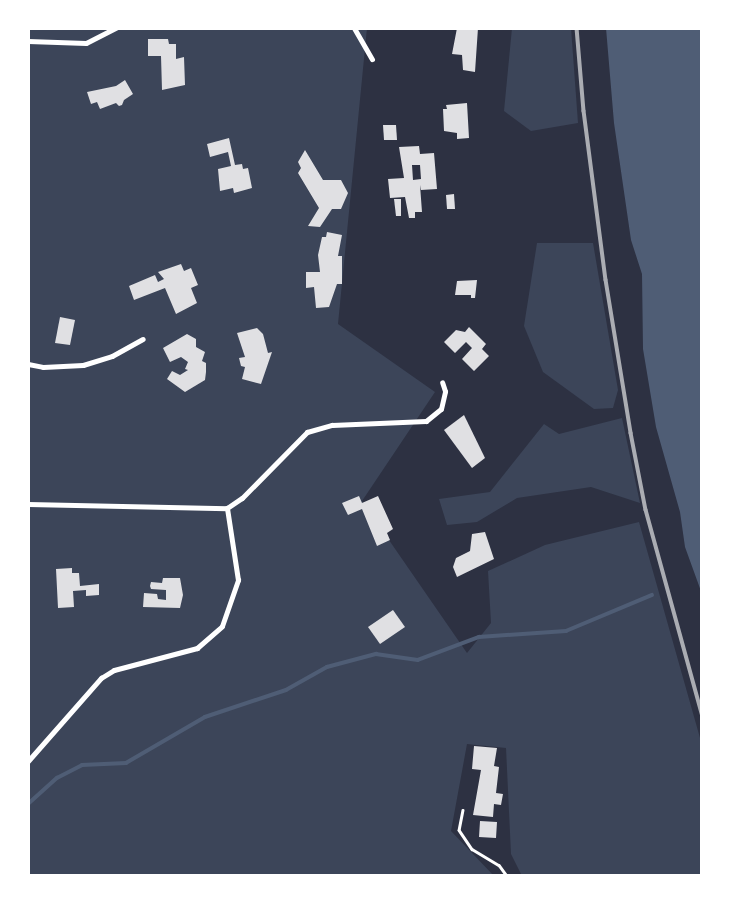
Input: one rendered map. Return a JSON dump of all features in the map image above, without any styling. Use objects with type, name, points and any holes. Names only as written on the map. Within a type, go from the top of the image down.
[{"type":"street","points":[[28,41],[86,43],[116,28]]},
{"type":"street","points":[[354,28],[372,59]]},
{"type":"street","points":[[28,364],[43,367],[83,365],[112,356],[143,339]]},
{"type":"street","points":[[28,504],[227,508],[242,498],[307,432],[332,425],[426,421],[442,409],[442,382]]},
{"type":"street","points":[[28,761],[100,678],[114,670],[197,648],[222,626],[238,580],[227,508]]},
{"type":"lane","points":[[463,810],[459,830],[472,849],[499,865],[507,876]]},
{"type":"shaded area","points":[[28,28],[367,28],[338,324],[435,392],[362,501],[467,653],[491,623],[488,571],[545,545],[639,522],[702,745],[702,876],[522,876],[511,854],[506,748],[467,744],[451,831],[494,876],[28,876]]},
{"type":"shaded area","points":[[512,28],[571,28],[578,123],[531,131],[504,111]]},
{"type":"shaded area","points":[[606,28],[702,28],[702,594],[685,547],[680,512],[656,427],[643,349],[642,274],[631,240],[614,123]]},
{"type":"shaded area","points":[[537,243],[593,243],[618,390],[613,408],[594,409],[543,372],[524,326]]},
{"type":"shaded area","points":[[622,418],[640,503],[591,487],[517,498],[477,522],[447,525],[439,499],[490,492],[544,424],[559,434]]},
{"type":"building","points":[[457,28],[478,28],[475,72],[463,70],[462,55],[452,54]]},
{"type":"building","points":[[148,39],[168,39],[169,44],[176,44],[176,59],[184,57],[185,85],[162,90],[161,56],[148,56]]},
{"type":"building","points":[[125,80],[133,94],[124,100],[122,105],[116,103],[100,109],[97,102],[91,104],[87,92],[116,86]]},
{"type":"building","points":[[467,103],[469,138],[457,139],[457,133],[444,131],[443,109],[447,109],[446,105]]},
{"type":"building","points":[[383,125],[396,125],[397,140],[384,140]]},
{"type":"building","points":[[229,138],[235,165],[242,164],[243,169],[248,168],[252,188],[234,193],[233,188],[220,191],[218,169],[231,166],[228,152],[210,157],[207,144]]},
{"type":"building","points":[[419,146],[420,154],[434,153],[437,189],[421,190],[420,185],[422,212],[415,212],[415,218],[409,218],[405,197],[390,198],[388,179],[404,178],[399,147]],"holes":[[[412,165],[420,165],[421,179],[413,180]]]},
{"type":"building","points":[[305,150],[323,180],[341,180],[348,193],[341,209],[332,209],[320,227],[308,226],[319,208],[298,173],[301,168],[298,162]]},
{"type":"building","points":[[454,194],[455,209],[447,209],[446,195]]},
{"type":"building","points":[[394,199],[401,199],[401,216],[396,216]]},
{"type":"building","points":[[327,232],[342,235],[338,256],[342,256],[342,284],[337,284],[329,307],[316,308],[314,287],[306,288],[306,272],[320,272],[318,255],[322,237],[326,237]]},
{"type":"building","points":[[181,264],[184,271],[191,268],[198,285],[191,288],[197,303],[176,314],[165,288],[134,300],[129,286],[155,275],[158,282],[164,279],[158,272]]},
{"type":"building","points":[[477,280],[475,298],[471,298],[471,295],[455,295],[457,281]]},
{"type":"building","points":[[60,317],[75,320],[70,345],[55,343]]},
{"type":"building","points":[[469,327],[486,344],[482,349],[489,356],[474,371],[462,359],[472,348],[466,342],[455,353],[444,342],[456,330],[465,332]]},
{"type":"building","points":[[257,328],[263,334],[268,353],[272,352],[261,384],[242,379],[245,367],[241,366],[239,358],[245,357],[237,333]]},
{"type":"building","points":[[187,334],[196,339],[196,347],[205,352],[202,361],[206,363],[206,372],[205,380],[185,392],[167,379],[172,371],[180,375],[188,370],[185,369],[188,362],[181,357],[170,362],[163,348]]},
{"type":"building","points":[[464,415],[485,458],[472,468],[444,430]]},
{"type":"building","points":[[359,496],[362,503],[378,496],[393,529],[387,533],[390,540],[377,546],[362,509],[348,515],[342,503]]},
{"type":"building","points":[[485,532],[494,559],[457,577],[453,567],[456,558],[470,551],[472,534]]},
{"type":"building","points":[[72,568],[72,573],[79,573],[80,586],[99,584],[99,595],[86,596],[86,590],[73,591],[74,607],[58,608],[56,569]]},
{"type":"building","points":[[163,578],[180,578],[183,595],[180,608],[143,607],[144,593],[157,594],[158,599],[166,600],[166,590],[151,589],[150,586],[151,582],[162,583]]},
{"type":"building","points":[[393,610],[405,627],[380,644],[368,627]]},
{"type":"building","points":[[474,746],[497,748],[494,766],[499,767],[496,793],[503,794],[501,805],[494,804],[493,817],[473,815],[481,770],[472,769]]},
{"type":"building","points":[[480,821],[497,822],[496,838],[479,837]]},
{"type":"waterway","points":[[28,804],[57,778],[82,765],[126,763],[205,717],[286,690],[327,667],[376,654],[418,660],[479,637],[566,631],[652,595]]},
{"type":"railway","points":[[577,28],[584,111],[606,280],[631,433],[646,510],[702,714]]}]
